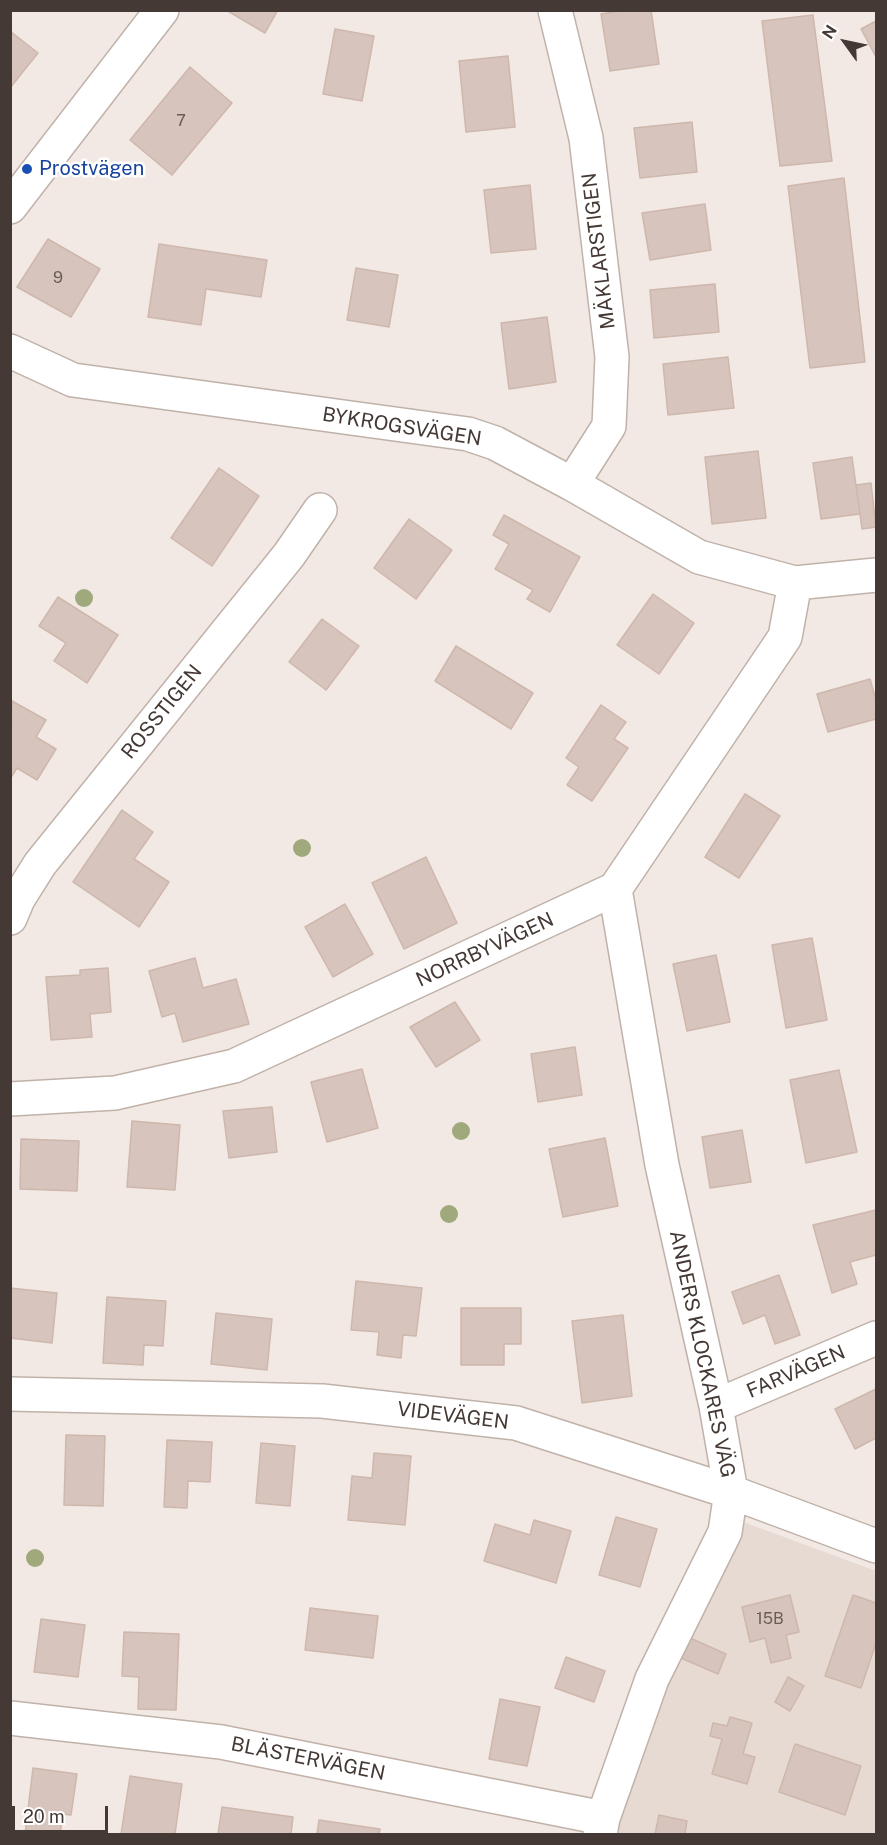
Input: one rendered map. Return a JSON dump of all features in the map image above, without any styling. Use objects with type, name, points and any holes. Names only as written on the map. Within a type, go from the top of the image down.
[{"type":"street","points":[[10,207],[162,10]]},
{"type":"street","name":"MÄKLARSTIGEN","points":[[555,10],[586,138],[612,357],[609,426],[572,484]]},
{"type":"street","name":"BYKROGSVÄGEN","points":[[10,351],[73,380],[468,434],[495,443],[699,556],[795,583],[876,575]]},
{"type":"street","name":"ROSSTIGEN","points":[[10,918],[18,899],[40,864],[289,555],[320,510]]},
{"type":"street","points":[[615,889],[785,637],[795,583]]},
{"type":"street","name":"NORRBYVÄGEN","points":[[10,1099],[115,1093],[234,1066],[615,889]]},
{"type":"street","name":"ANDERS KLOCKARES VÄG","points":[[601,1826],[652,1678],[725,1532],[731,1492],[716,1406],[662,1165],[615,889]]},
{"type":"street","name":"FARVÄGEN","points":[[716,1406],[876,1338]]},
{"type":"street","name":"VIDEVÄGEN","points":[[10,1394],[322,1401],[516,1423],[731,1492],[876,1546]]},
{"type":"street","name":"BLÄSTERVÄGEN","points":[[10,1718],[221,1742],[601,1826]]},
{"type":"shaded area","points":[[738,1520],[876,1571],[876,1834],[601,1834]]},
{"type":"building","points":[[226,10],[278,10],[265,33]]},
{"type":"building","points":[[626,10],[651,10],[659,64],[610,71],[601,14]]},
{"type":"building","points":[[813,15],[832,161],[780,166],[762,21]]},
{"type":"building","points":[[876,21],[876,57],[861,29]]},
{"type":"building","points":[[335,29],[374,36],[362,101],[323,94]]},
{"type":"building","points":[[10,31],[38,53],[10,88]]},
{"type":"building","points":[[508,56],[515,127],[466,132],[459,61]]},
{"type":"building","points":[[190,67],[232,103],[172,175],[130,140]]},
{"type":"building","points":[[692,122],[697,172],[640,178],[634,128]]},
{"type":"building","points":[[844,178],[865,362],[810,368],[788,186]]},
{"type":"building","points":[[530,185],[536,249],[491,253],[484,190]]},
{"type":"building","points":[[705,204],[711,250],[650,260],[642,213]]},
{"type":"building","points":[[48,239],[100,269],[71,317],[17,287]]},
{"type":"building","points":[[159,244],[267,260],[261,297],[206,289],[201,325],[148,317]]},
{"type":"building","points":[[356,268],[398,275],[389,327],[347,320]]},
{"type":"building","points":[[715,284],[719,332],[654,338],[650,290]]},
{"type":"building","points":[[547,317],[556,382],[509,389],[501,323]]},
{"type":"building","points":[[728,357],[734,408],[668,415],[663,364]]},
{"type":"building","points":[[758,451],[766,518],[712,524],[705,457]]},
{"type":"building","points":[[852,457],[860,514],[821,519],[813,463]]},
{"type":"building","points":[[219,468],[259,496],[212,566],[171,538]]},
{"type":"building","points":[[871,483],[876,527],[862,529],[856,485]]},
{"type":"building","points":[[504,515],[580,557],[550,612],[527,599],[533,590],[495,569],[509,544],[493,535]]},
{"type":"building","points":[[409,519],[452,550],[416,599],[374,568]]},
{"type":"building","points":[[653,594],[694,623],[659,674],[617,645]]},
{"type":"building","points":[[58,597],[118,635],[87,683],[54,661],[66,643],[39,626]]},
{"type":"building","points":[[322,619],[359,646],[326,690],[289,662]]},
{"type":"building","points":[[456,646],[533,693],[511,729],[435,681]]},
{"type":"building","points":[[870,679],[876,700],[876,719],[828,732],[817,694]]},
{"type":"building","points":[[12,701],[46,720],[36,737],[56,749],[37,780],[17,768],[10,779]]},
{"type":"building","points":[[601,705],[626,722],[614,739],[628,748],[592,801],[567,785],[579,767],[566,758]]},
{"type":"building","points":[[745,794],[780,816],[739,878],[705,857]]},
{"type":"building","points":[[122,810],[153,832],[134,859],[169,882],[139,927],[73,882]]},
{"type":"building","points":[[426,857],[457,923],[404,949],[372,883]]},
{"type":"building","points":[[345,904],[373,954],[333,977],[305,927]]},
{"type":"building","points":[[812,938],[827,1020],[786,1028],[772,945]]},
{"type":"building","points":[[716,955],[730,1022],[687,1031],[673,964]]},
{"type":"building","points":[[195,958],[203,988],[236,979],[249,1024],[183,1042],[175,1013],[162,1017],[149,971]]},
{"type":"building","points":[[108,968],[111,1012],[90,1014],[92,1037],[51,1040],[46,977],[80,975],[80,970]]},
{"type":"building","points":[[455,1002],[480,1040],[436,1067],[410,1027]]},
{"type":"building","points":[[575,1047],[582,1095],[538,1102],[531,1054]]},
{"type":"building","points":[[362,1069],[378,1128],[327,1142],[311,1082]]},
{"type":"building","points":[[839,1070],[857,1152],[806,1163],[790,1080]]},
{"type":"building","points":[[272,1107],[277,1152],[229,1158],[223,1111]]},
{"type":"building","points":[[132,1121],[180,1125],[175,1190],[127,1187]]},
{"type":"building","points":[[742,1130],[751,1182],[710,1188],[702,1137]]},
{"type":"building","points":[[605,1138],[618,1206],[563,1217],[549,1149]]},
{"type":"building","points":[[21,1139],[79,1141],[77,1191],[20,1189]]},
{"type":"building","points":[[876,1210],[876,1255],[850,1262],[857,1284],[832,1293],[813,1225]]},
{"type":"building","points":[[779,1275],[800,1335],[775,1344],[765,1315],[743,1324],[732,1292]]},
{"type":"building","points":[[356,1281],[422,1288],[416,1336],[403,1335],[401,1358],[377,1355],[379,1332],[351,1330]]},
{"type":"building","points":[[10,1288],[57,1293],[52,1343],[10,1338]]},
{"type":"building","points":[[107,1297],[166,1301],[163,1346],[144,1345],[143,1365],[103,1363]]},
{"type":"building","points":[[461,1308],[521,1308],[521,1344],[504,1344],[504,1365],[461,1365]]},
{"type":"building","points":[[216,1313],[272,1319],[267,1370],[211,1364]]},
{"type":"building","points":[[623,1315],[632,1396],[582,1403],[572,1321]]},
{"type":"building","points":[[876,1389],[876,1438],[855,1449],[835,1409]]},
{"type":"building","points":[[66,1435],[105,1436],[103,1506],[64,1505]]},
{"type":"building","points":[[167,1440],[212,1442],[210,1482],[188,1481],[187,1508],[164,1507]]},
{"type":"building","points":[[261,1443],[295,1446],[290,1506],[256,1503]]},
{"type":"building","points":[[374,1453],[411,1456],[405,1525],[348,1520],[352,1476],[372,1478]]},
{"type":"building","points":[[616,1517],[657,1529],[640,1587],[599,1575]]},
{"type":"building","points":[[534,1520],[571,1531],[556,1583],[484,1561],[495,1524],[530,1535]]},
{"type":"building","points":[[790,1595],[799,1632],[786,1635],[791,1658],[771,1663],[765,1638],[750,1642],[742,1607]]},
{"type":"building","points":[[853,1595],[876,1603],[876,1643],[861,1688],[825,1676]]},
{"type":"building","points":[[310,1608],[378,1616],[373,1658],[305,1650]]},
{"type":"building","points":[[41,1619],[85,1625],[78,1677],[34,1672]]},
{"type":"building","points":[[124,1632],[179,1634],[176,1710],[138,1709],[139,1677],[122,1676]]},
{"type":"building","points":[[690,1638],[726,1654],[718,1674],[681,1658]]},
{"type":"building","points":[[566,1657],[605,1671],[594,1702],[555,1688]]},
{"type":"building","points":[[788,1677],[804,1686],[790,1711],[775,1702]]},
{"type":"building","points":[[500,1699],[540,1707],[527,1766],[489,1759]]},
{"type":"building","points":[[730,1717],[752,1723],[743,1754],[755,1757],[747,1784],[712,1774],[722,1739],[710,1736],[713,1723],[727,1726]]},
{"type":"building","points":[[795,1744],[861,1766],[845,1815],[779,1792]]},
{"type":"building","points":[[33,1768],[77,1774],[71,1815],[63,1814],[60,1834],[25,1834]]},
{"type":"building","points":[[130,1776],[182,1784],[175,1834],[121,1834]]},
{"type":"building","points":[[222,1807],[293,1817],[291,1834],[218,1834]]},
{"type":"building","points":[[659,1815],[687,1821],[685,1834],[655,1834]]},
{"type":"building","points":[[319,1820],[380,1829],[379,1834],[317,1834]]},
{"type":"place","name":"Prostvägen","points":[[27,169]]}]
